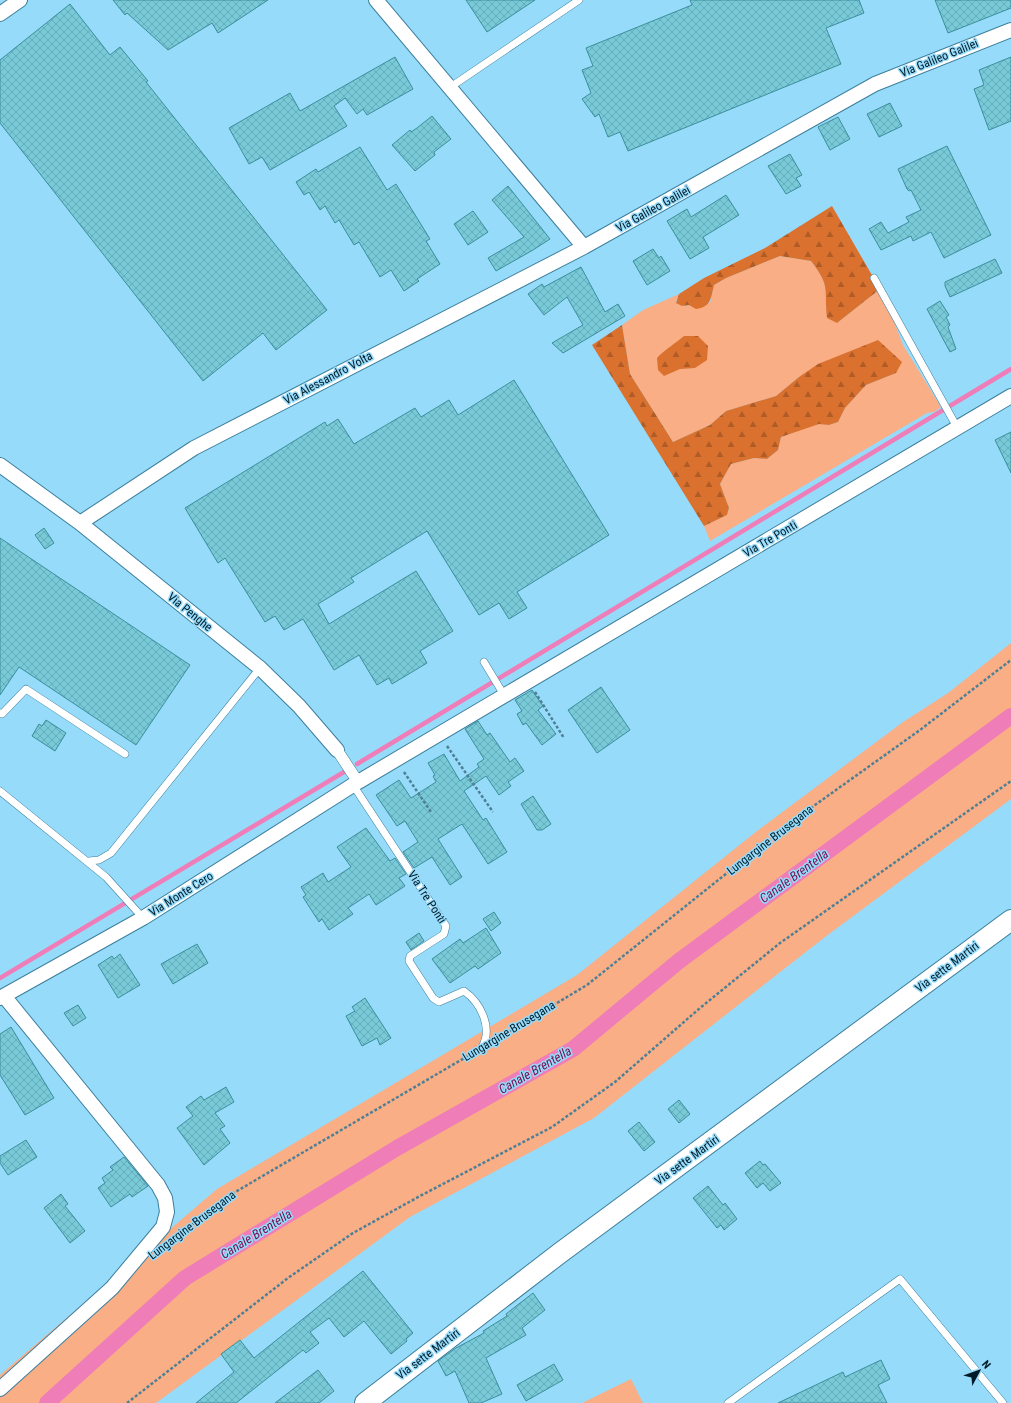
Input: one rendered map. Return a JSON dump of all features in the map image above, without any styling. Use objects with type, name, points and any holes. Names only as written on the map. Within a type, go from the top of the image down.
[{"type":"main road","name":"Via sette Martiri","points":[[366,1403],[560,1253],[1011,920]]},
{"type":"street","points":[[0,14],[20,0]]},
{"type":"street","points":[[376,0],[584,247]]},
{"type":"street","name":"Via Galileo Galilei","points":[[584,247],[875,84],[1011,30]]},
{"type":"street","name":"Via Alessandro Volta","points":[[80,523],[194,448],[584,247]]},
{"type":"street","name":"Via Tre Ponti","points":[[355,783],[958,429],[1011,396]]},
{"type":"street","name":"Via Penghe","points":[[0,465],[80,523],[260,668],[299,706],[337,750],[355,783]]},
{"type":"street","name":"Via Monte Cero","points":[[0,1389],[112,1288],[163,1226],[167,1212],[165,1198],[158,1185],[2,997],[355,783]]},
{"type":"lane","points":[[450,88],[578,0]]},
{"type":"lane","points":[[874,278],[958,429]]},
{"type":"lane","points":[[484,662],[504,695]]},
{"type":"lane","points":[[89,861],[99,860],[111,853],[260,668]]},
{"type":"lane","points":[[0,713],[2,714],[26,689],[125,754]]},
{"type":"lane","name":"Via Tre Ponti","points":[[355,783],[446,926],[444,934],[410,956],[409,961],[433,998],[439,1002],[464,991],[472,997],[487,1024],[487,1038],[482,1048]]},
{"type":"lane","points":[[0,790],[89,861],[118,889],[139,914]]},
{"type":"lane","points":[[728,1403],[900,1279],[1003,1403]]},
{"type":"path","name":"Lungargine Brusegana","points":[[171,1241],[225,1198],[587,985],[787,825],[920,730],[1011,660]]},
{"type":"path","points":[[528,682],[564,738]]},
{"type":"path","points":[[439,734],[493,812]]},
{"type":"path","points":[[396,760],[431,812]]},
{"type":"path","points":[[127,1403],[288,1278],[353,1233],[552,1127],[615,1082],[700,1008],[780,943],[1011,781]]},
{"type":"shaded area","points":[[780,256],[811,261],[819,272],[826,288],[826,308],[837,323],[880,289],[903,345],[941,407],[934,412],[927,413],[710,541],[704,526],[727,515],[729,508],[720,484],[731,464],[754,458],[767,459],[778,450],[781,437],[819,423],[829,425],[838,422],[845,408],[866,385],[896,373],[799,377],[776,396],[726,411],[710,425],[673,442],[630,374],[622,325],[643,310],[679,294],[676,302],[682,306],[710,303],[714,285],[726,278]]},
{"type":"shaded area","points":[[1011,643],[1011,799],[825,937],[594,1118],[410,1217],[156,1403],[0,1403],[0,1375],[217,1189],[577,975],[757,831],[903,722],[948,693]]},
{"type":"shaded area","points":[[631,1379],[643,1403],[582,1403]]},
{"type":"green space","points":[[832,206],[880,289],[837,323],[827,318],[824,283],[822,277],[811,261],[780,256],[726,278],[714,285],[710,301],[701,308],[696,309],[689,305],[682,306],[676,303],[679,294],[704,278],[765,248]]},
{"type":"green space","points":[[622,325],[630,374],[673,442],[710,425],[726,411],[776,396],[818,364],[878,340],[902,362],[896,373],[866,385],[845,408],[838,422],[829,425],[819,424],[781,437],[778,450],[767,459],[754,458],[731,464],[720,484],[729,508],[727,515],[704,526],[592,345]]},
{"type":"green space","points":[[684,336],[698,336],[708,346],[707,360],[695,368],[680,369],[664,376],[658,370],[657,358]]},
{"type":"building","points":[[113,0],[268,0],[218,33],[212,23],[168,50],[127,13],[125,15]]},
{"type":"building","points":[[466,0],[535,0],[487,32]]},
{"type":"building","points":[[690,0],[859,0],[864,13],[826,28],[841,64],[628,151],[620,132],[608,137],[599,114],[595,117],[582,99],[591,93],[582,70],[593,66],[586,48],[692,5]]},
{"type":"building","points":[[935,0],[1011,0],[1011,8],[948,33]]},
{"type":"building","points":[[70,4],[110,55],[120,47],[148,81],[146,82],[327,310],[276,350],[263,333],[203,381],[0,123],[0,60]]},
{"type":"building","points":[[395,57],[413,89],[367,115],[363,109],[357,114],[345,98],[334,106],[347,126],[270,170],[262,157],[249,164],[229,128],[290,93],[300,111]]},
{"type":"building","points":[[1011,57],[1011,121],[989,130],[974,89],[984,85],[979,70]]},
{"type":"building","points":[[890,103],[902,126],[879,137],[867,114]]},
{"type":"building","points":[[432,116],[451,139],[434,152],[435,155],[415,171],[392,145],[410,130],[411,132]]},
{"type":"building","points":[[838,117],[850,139],[830,150],[818,127]]},
{"type":"building","points":[[947,146],[991,235],[944,258],[931,232],[913,241],[911,236],[881,250],[869,229],[881,222],[888,233],[909,222],[906,217],[921,210],[911,190],[909,191],[907,189],[898,169]]},
{"type":"building","points":[[360,147],[387,190],[396,184],[430,239],[426,241],[440,264],[417,279],[419,281],[404,291],[391,270],[380,277],[359,242],[354,245],[339,220],[335,223],[325,206],[320,210],[309,192],[304,195],[296,182],[316,169],[318,172]]},
{"type":"building","points":[[790,154],[802,175],[796,178],[801,186],[786,194],[768,166]]},
{"type":"building","points":[[508,186],[550,239],[496,271],[488,258],[524,237],[492,200]]},
{"type":"building","points":[[726,195],[739,215],[703,237],[709,248],[690,259],[667,221],[687,209],[691,217]]},
{"type":"building","points":[[473,211],[488,232],[468,245],[454,224]]},
{"type":"building","points":[[653,249],[659,258],[661,256],[670,271],[647,285],[633,261]]},
{"type":"building","points":[[995,259],[1002,273],[950,297],[945,286],[945,282]]},
{"type":"building","points":[[581,267],[605,312],[618,304],[625,316],[563,353],[552,343],[583,325],[567,297],[544,315],[528,294],[542,284],[544,287]]},
{"type":"building","points":[[940,301],[949,315],[946,317],[950,325],[948,327],[956,349],[950,352],[927,309]]},
{"type":"building","points":[[514,380],[609,535],[517,592],[527,608],[509,619],[499,603],[479,615],[427,531],[351,578],[354,582],[318,604],[329,624],[416,571],[453,631],[420,651],[427,663],[392,684],[389,678],[377,685],[359,655],[334,670],[303,619],[284,630],[275,616],[265,622],[225,558],[218,563],[185,508],[325,422],[327,426],[338,419],[354,444],[415,408],[421,417],[449,400],[458,415]]},
{"type":"building","points":[[1011,432],[1011,473],[995,440]]},
{"type":"building","points":[[44,528],[54,543],[45,549],[35,535]]},
{"type":"building","points":[[0,538],[190,665],[136,745],[19,667],[0,695]]},
{"type":"building","points":[[601,687],[630,730],[597,753],[568,710]]},
{"type":"building","points":[[532,690],[543,706],[538,710],[556,734],[542,745],[526,723],[523,725],[517,714],[522,711],[515,700]]},
{"type":"building","points":[[46,720],[66,733],[55,751],[32,736],[39,724],[42,726]]},
{"type":"building","points":[[478,721],[487,735],[490,733],[510,762],[515,758],[524,771],[508,782],[511,786],[499,795],[486,776],[464,791],[483,820],[486,818],[507,852],[488,864],[462,824],[438,839],[462,877],[450,885],[432,857],[414,868],[403,852],[418,842],[405,821],[397,826],[376,795],[399,780],[411,798],[436,782],[433,776],[435,775],[428,763],[444,754],[460,781],[479,767],[477,764],[484,759],[465,729]]},
{"type":"building","points":[[533,796],[551,824],[542,830],[537,830],[521,804]]},
{"type":"building","points":[[366,828],[390,861],[395,858],[406,874],[399,878],[405,886],[376,905],[369,894],[348,908],[353,914],[329,930],[322,919],[319,922],[303,897],[306,895],[301,887],[323,873],[328,882],[351,867],[337,847]]},
{"type":"building","points":[[494,912],[501,923],[491,931],[483,919]]},
{"type":"building","points":[[486,928],[501,953],[478,969],[475,966],[450,983],[432,959],[460,939],[463,943]]},
{"type":"building","points":[[419,933],[424,941],[411,950],[406,942]]},
{"type":"building","points":[[197,944],[208,963],[173,984],[161,964]]},
{"type":"building","points":[[120,954],[140,985],[118,998],[98,965],[112,956],[114,959]]},
{"type":"building","points":[[365,998],[391,1038],[380,1045],[377,1038],[362,1046],[346,1016],[355,1011],[352,1007]]},
{"type":"building","points":[[78,1005],[86,1018],[73,1026],[64,1013]]},
{"type":"building","points":[[11,1027],[54,1098],[25,1115],[0,1075],[0,1034]]},
{"type":"building","points":[[226,1087],[234,1102],[215,1113],[225,1126],[220,1129],[230,1143],[204,1165],[177,1128],[193,1116],[186,1107],[201,1096],[204,1100]]},
{"type":"building","points":[[679,1100],[690,1114],[679,1123],[668,1109]]},
{"type":"building","points":[[639,1122],[655,1142],[644,1151],[628,1131]]},
{"type":"building","points":[[26,1140],[37,1157],[8,1175],[0,1163],[0,1156]]},
{"type":"building","points":[[124,1157],[148,1186],[132,1197],[130,1194],[111,1207],[98,1188],[105,1183],[102,1178],[113,1170],[110,1167]]},
{"type":"building","points":[[760,1161],[763,1165],[765,1164],[781,1183],[770,1191],[763,1183],[757,1188],[745,1173]]},
{"type":"building","points":[[708,1186],[723,1205],[725,1203],[737,1219],[724,1230],[721,1225],[717,1228],[693,1198]]},
{"type":"building","points":[[61,1194],[68,1204],[65,1206],[85,1231],[70,1243],[44,1208]]},
{"type":"building","points":[[363,1271],[413,1333],[406,1339],[407,1341],[391,1354],[364,1321],[344,1337],[329,1318],[310,1332],[319,1343],[306,1353],[303,1350],[236,1403],[196,1403],[234,1372],[221,1354],[240,1340],[254,1358]]},
{"type":"building","points":[[533,1293],[545,1310],[522,1328],[526,1335],[486,1358],[502,1394],[481,1403],[469,1403],[455,1371],[446,1376],[438,1361],[456,1348],[484,1333],[483,1331],[507,1316],[506,1314]]},
{"type":"building","points":[[881,1360],[890,1379],[878,1385],[887,1403],[778,1403],[843,1372],[845,1377]]},
{"type":"building","points":[[554,1364],[563,1380],[526,1401],[517,1385]]},
{"type":"building","points":[[318,1370],[334,1391],[319,1403],[275,1403]]},
{"type":"waterway","points":[[357,764],[1011,369]]},
{"type":"waterway","name":"Canale Brentella","points":[[47,1403],[185,1278],[397,1148],[573,1049],[679,961],[1011,716]]},
{"type":"waterway","points":[[0,978],[344,772]]}]
